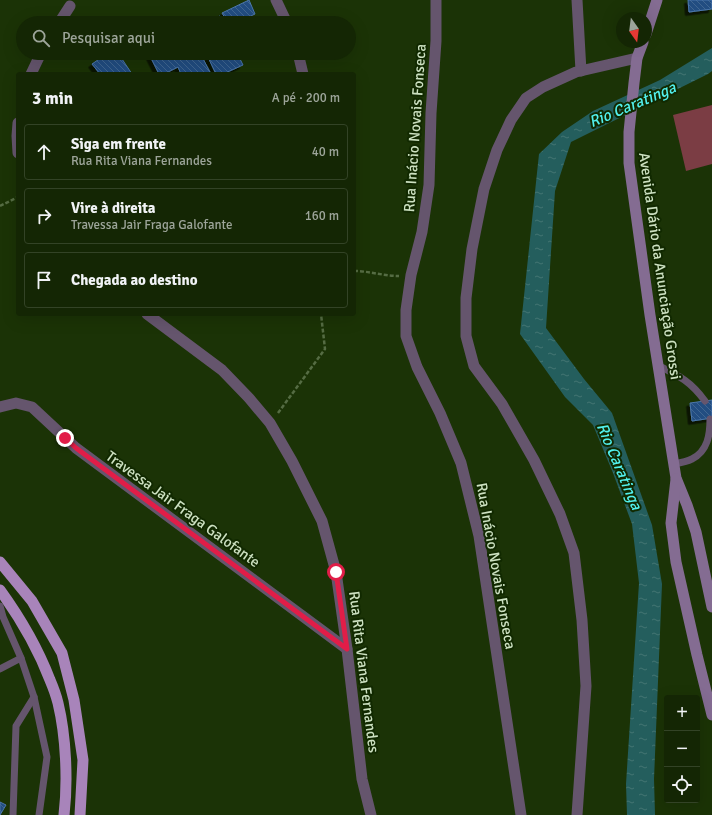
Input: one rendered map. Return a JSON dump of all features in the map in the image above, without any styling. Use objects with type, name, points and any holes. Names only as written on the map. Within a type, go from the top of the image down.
[{"type":"highway","points":[[0,562],[32,601],[62,653],[74,700],[83,760],[80,815]]},
{"type":"highway","points":[[0,590],[18,614],[42,659],[58,702],[65,744],[66,799],[64,815]]},
{"type":"main road","points":[[652,15],[657,0]]},
{"type":"main road","name":"Avenida Dário da Anunciação Grossi","points":[[641,48],[637,58],[634,83],[629,132],[629,163],[649,307],[676,478],[671,523],[676,562],[712,715]]},
{"type":"main road","name":"Avenida Dário da Anunciação Grossi","points":[[676,478],[688,505],[696,532],[712,607]]},
{"type":"street","points":[[276,0],[284,16]]},
{"type":"street","name":"Rua Inácio Novais Fonseca","points":[[436,0],[436,40],[431,113],[429,185],[422,232],[411,275],[406,310],[406,336],[417,367],[440,413],[461,463],[479,536],[522,815]]},
{"type":"street","points":[[577,0],[581,71]]},
{"type":"street","points":[[64,16],[70,6]]},
{"type":"street","points":[[577,815],[586,686],[582,620],[574,553],[560,514],[534,460],[502,404],[474,366],[466,336],[466,298],[472,249],[484,189],[497,150],[511,120],[526,98],[543,87],[581,71],[637,58]]},
{"type":"street","points":[[32,72],[38,60]]},
{"type":"street","points":[[300,60],[303,72]]},
{"type":"street","name":"Rua Rita Viana Fernandes","points":[[150,316],[222,370],[249,398],[270,423],[292,461],[322,521],[336,572],[347,649],[362,779],[371,815]]},
{"type":"street","name":"Travessa Jair Fraga Galofante","points":[[0,407],[16,404],[32,407],[76,448],[347,649]]},
{"type":"lane","points":[[659,366],[684,378],[705,401]]},
{"type":"lane","points":[[674,464],[691,460],[706,446],[710,432],[710,419]]},
{"type":"lane","points":[[0,606],[3,617],[21,658],[34,697],[47,757],[39,815]]},
{"type":"lane","points":[[0,669],[21,658]]},
{"type":"lane","points":[[13,815],[16,726],[34,697]]},
{"type":"path","points":[[0,206],[16,198]]},
{"type":"path","points":[[356,271],[391,276],[411,275]]},
{"type":"path","points":[[270,423],[325,349],[321,316]]},
{"type":"shaded area","points":[[712,105],[712,164],[686,171],[673,115]]},
{"type":"water","name":"Rio Caratinga","points":[[712,48],[712,71],[708,74],[571,142],[555,191],[546,328],[584,379],[612,413],[652,525],[662,584],[654,779],[655,815],[627,815],[626,784],[639,583],[632,524],[593,425],[565,397],[520,334],[539,154],[562,132],[593,111],[660,80]]},
{"type":"building","points":[[249,0],[255,14],[251,16],[224,16],[222,13]]},
{"type":"building","points":[[688,0],[712,0],[712,9],[689,12]]},
{"type":"building","points":[[98,60],[123,60],[131,72],[98,72],[92,64]]},
{"type":"building","points":[[152,60],[204,60],[210,72],[180,72],[178,67],[168,72],[158,72]]},
{"type":"building","points":[[209,60],[240,60],[243,65],[227,72],[215,72]]},
{"type":"building","points":[[712,400],[712,418],[692,421],[690,403]]},
{"type":"building","points":[[0,802],[6,805],[0,815]]},
{"type":"route","points":[[65,438],[76,448],[347,649],[336,572]]}]
